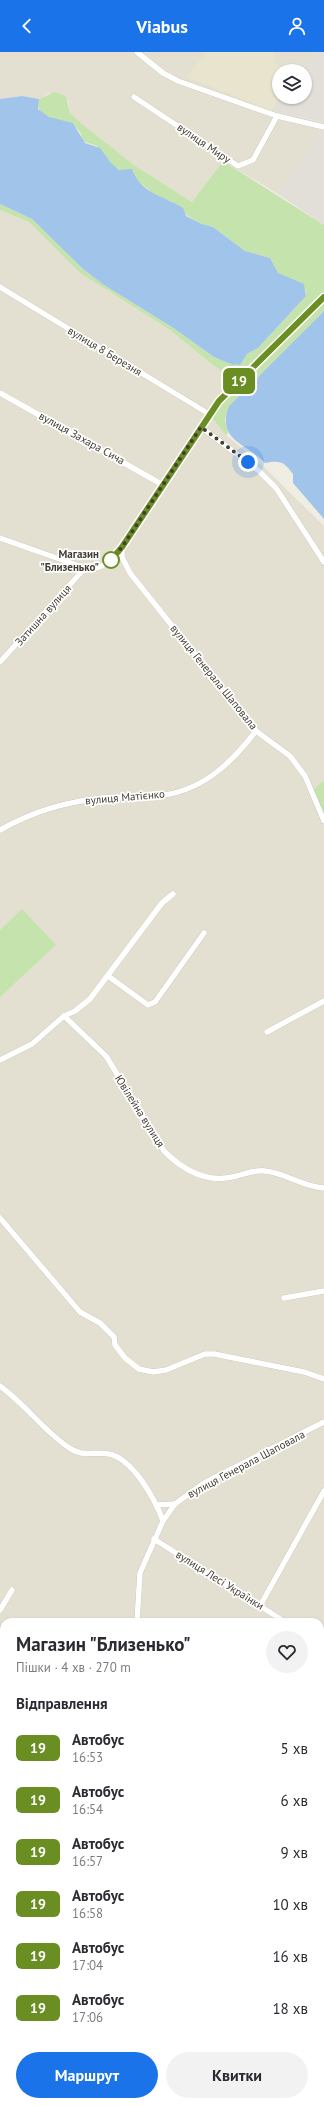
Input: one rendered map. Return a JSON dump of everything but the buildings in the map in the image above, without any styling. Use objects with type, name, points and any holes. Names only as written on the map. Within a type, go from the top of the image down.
[{"type":"street","points":[[137,52],[173,79],[277,116],[324,127]]},
{"type":"street","name":"вулиця Миру","points":[[134,97],[238,166],[253,160],[277,116]]},
{"type":"street","name":"вулиця 8 Березня","points":[[0,287],[209,414]]},
{"type":"street","points":[[0,538],[85,568],[104,566],[122,547],[219,401],[324,297]]},
{"type":"street","name":"вулиця Захара Сича","points":[[0,393],[163,485]]},
{"type":"street","points":[[201,427],[259,471],[276,488],[324,562]]},
{"type":"street","name":"вулиця Генерала Шаповала","points":[[122,547],[122,557],[130,572],[256,730],[290,756],[305,776],[324,821]]},
{"type":"street","name":"Затишна вулиця","points":[[0,662],[85,568]]},
{"type":"street","name":"вулиця Матієнко","points":[[0,830],[26,815],[59,805],[104,797],[156,796],[183,790],[205,780],[224,767],[238,754],[256,730]]},
{"type":"street","points":[[0,1060],[32,1044],[64,1016],[75,1011],[90,999],[162,903],[173,894]]},
{"type":"street","points":[[108,976],[148,1005],[155,1002],[204,933]]},
{"type":"street","points":[[267,1032],[324,1001]]},
{"type":"street","name":"Ювілейна вулиця","points":[[64,1016],[106,1056],[164,1151],[175,1162],[192,1173],[212,1179],[265,1170],[278,1173],[303,1184],[324,1188]]},
{"type":"street","points":[[0,1218],[80,1312],[100,1323],[114,1337],[115,1345],[125,1358],[140,1369],[152,1372],[166,1370],[205,1354],[214,1354],[304,1372],[324,1379]]},
{"type":"street","points":[[284,1298],[324,1291]]},
{"type":"street","points":[[0,1386],[69,1448],[87,1455],[109,1454],[120,1458],[133,1470],[157,1504],[163,1521]]},
{"type":"street","name":"вулиця Генерала Шаповала","points":[[137,1618],[140,1573],[163,1521],[176,1504],[204,1483],[324,1422]]},
{"type":"street","points":[[260,1606],[324,1491]]},
{"type":"street","points":[[157,1504],[176,1504]]},
{"type":"street","name":"вулиця Лесі Українки","points":[[154,1539],[279,1618]]},
{"type":"street","points":[[0,1610],[12,1590]]},
{"type":"shaded area","points":[[0,52],[317,52],[307,64],[272,64],[272,104],[276,104],[271,110],[324,123],[324,127],[278,194],[223,161],[192,202],[134,165],[81,123],[70,113],[68,100],[49,93],[39,99],[22,96],[0,99]]},
{"type":"shaded area","points":[[204,52],[273,52],[276,64],[272,64],[272,104],[276,104],[271,110],[186,77],[204,56]]},
{"type":"shaded area","points":[[317,52],[324,52],[324,123],[271,110],[276,104],[312,104],[312,64],[307,64]]},
{"type":"shaded area","points":[[324,127],[324,225],[278,194]]},
{"type":"shaded area","points":[[0,210],[29,222],[80,273],[170,330],[210,363],[234,380],[209,414],[226,435],[263,466],[324,526],[324,1618],[0,1618]]},
{"type":"green space","points":[[54,92],[66,96],[70,113],[81,123],[134,165],[192,202],[223,161],[324,225],[324,311],[229,406],[225,420],[228,433],[226,435],[209,414],[319,297],[234,380],[210,363],[170,330],[80,273],[29,222],[0,210],[0,204],[32,219],[83,269],[104,285],[172,327],[214,357],[233,365],[242,361],[247,354],[258,348],[306,296],[304,286],[277,272],[270,258],[245,251],[213,227],[202,224],[186,215],[171,201],[158,197],[125,171],[115,168],[97,146],[82,141],[81,134],[73,123],[52,118],[43,114],[38,106],[39,99]]},
{"type":"green space","points":[[323,781],[324,782],[324,821],[312,791]]},
{"type":"green space","points":[[22,909],[56,945],[0,997],[0,930]]},
{"type":"water","points":[[22,96],[39,99],[38,109],[49,117],[73,123],[85,143],[100,148],[111,163],[119,170],[132,169],[141,184],[153,193],[183,208],[186,216],[202,224],[213,227],[245,251],[270,258],[278,273],[304,284],[306,296],[258,348],[247,354],[240,365],[233,365],[214,357],[172,327],[104,285],[83,269],[32,219],[0,204],[0,99]]},
{"type":"water","points":[[324,311],[324,519],[293,483],[293,474],[287,467],[279,462],[265,463],[258,456],[235,440],[227,427],[226,418],[229,406]]},
{"type":"bus line","name":"19","points":[[111,560],[122,547],[219,401],[324,297]]},
{"type":"place","name":"Магазин \"Близенько\"","points":[[111,560]]},
{"type":"route","points":[[111,560],[122,547],[201,427],[248,462]]}]
